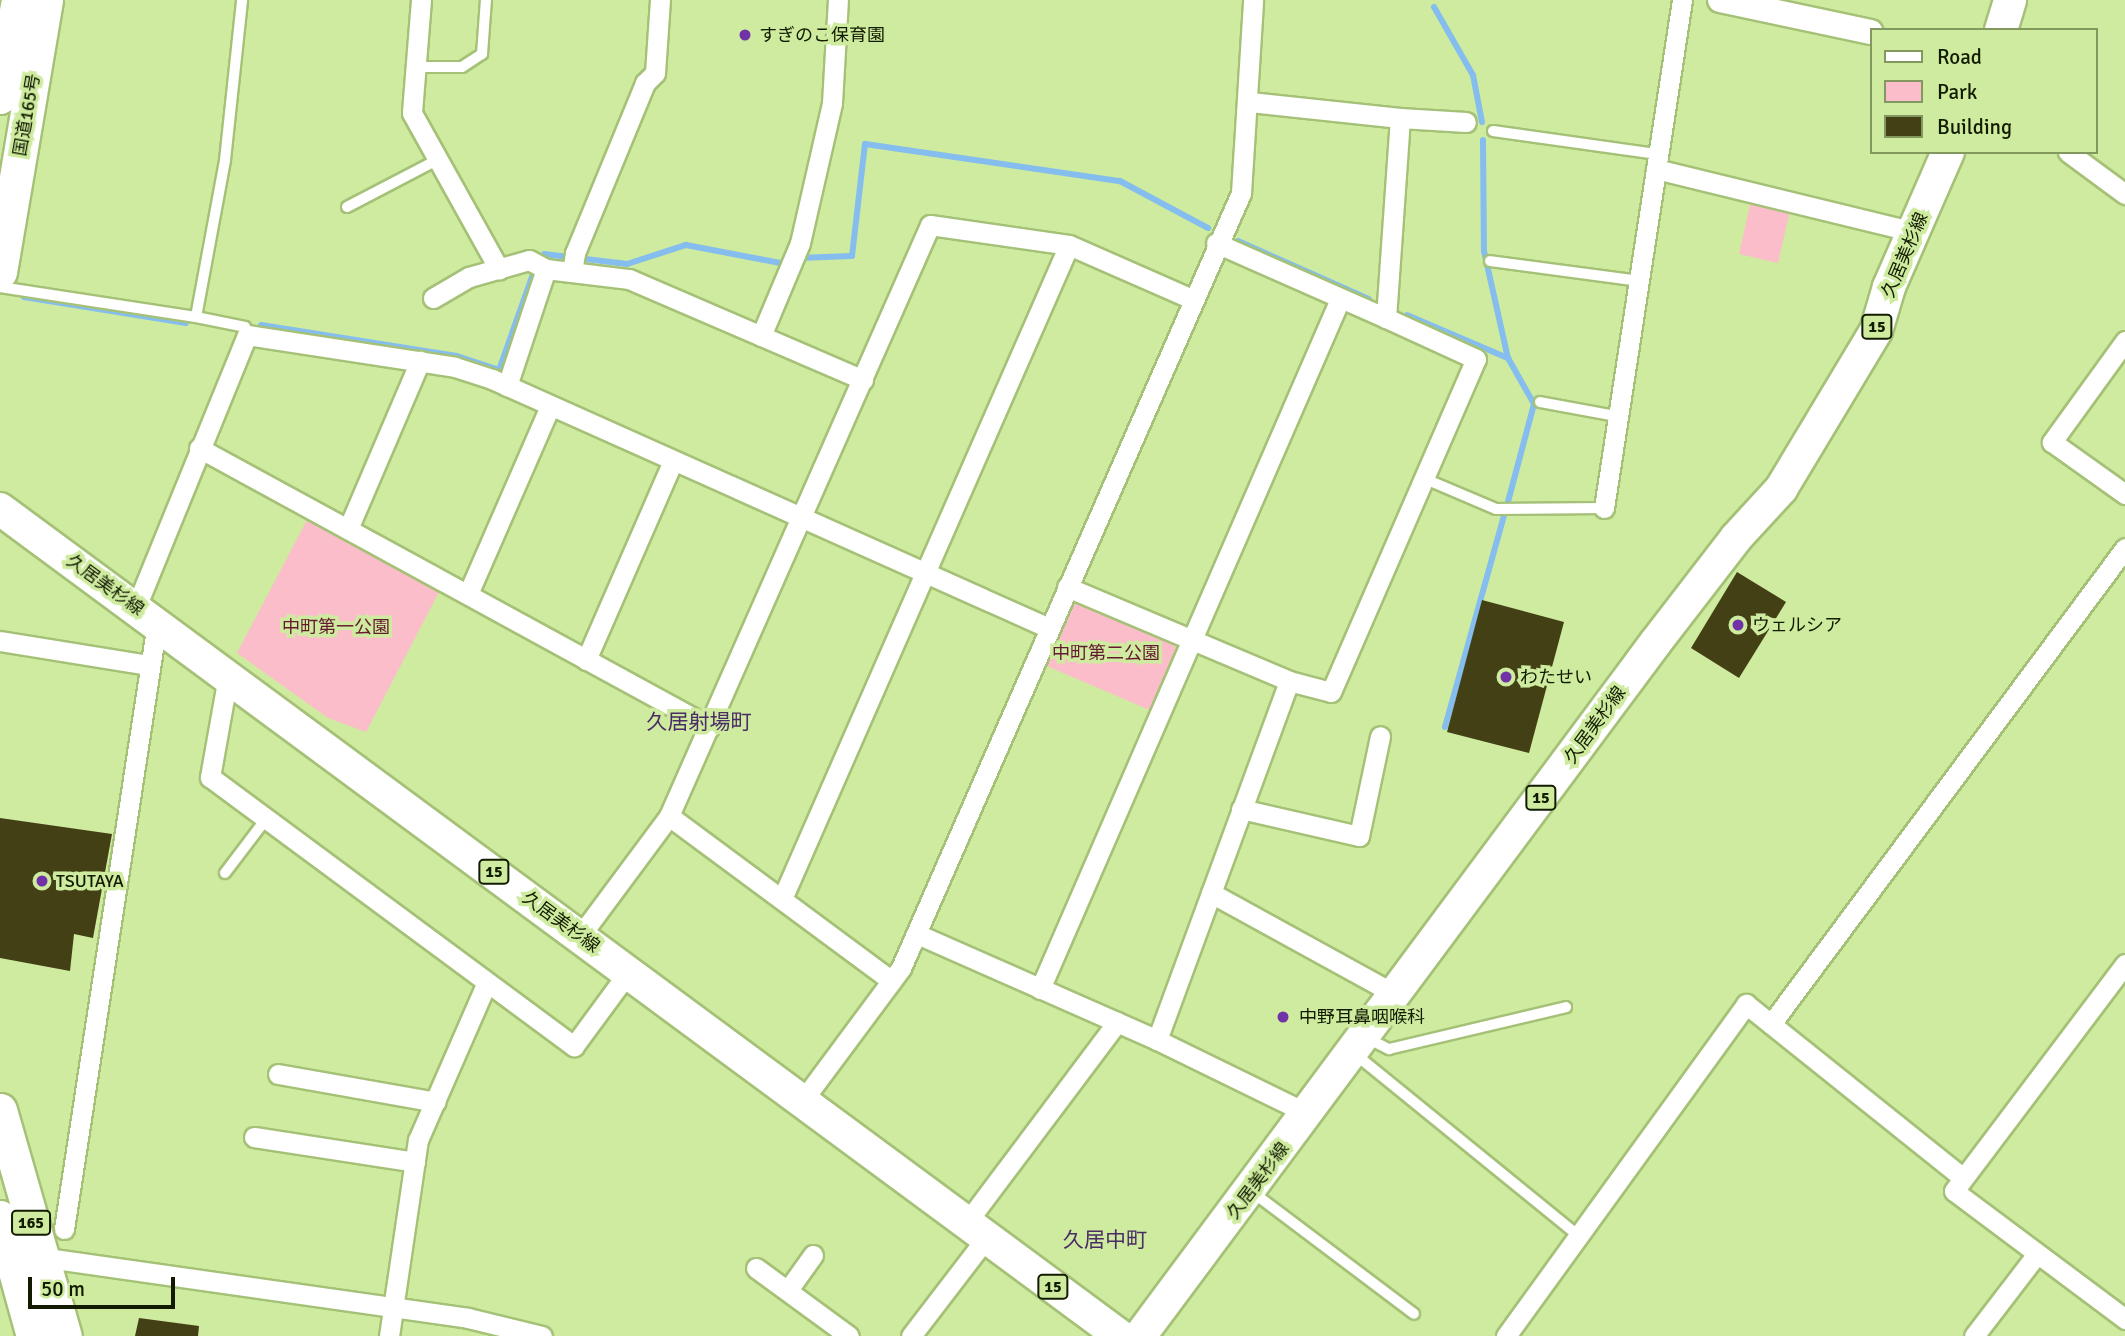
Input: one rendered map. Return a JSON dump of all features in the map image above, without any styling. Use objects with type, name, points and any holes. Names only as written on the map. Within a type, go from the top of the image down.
[{"type":"highway","name":"国道165号","points":[[0,97],[18,0]]},
{"type":"highway","name":"国道165号","points":[[0,272],[46,0]]},
{"type":"highway","name":"165","points":[[0,1110],[17,1258],[33,1336]]},
{"type":"highway","name":"165","points":[[0,1217],[17,1258],[65,1336]]},
{"type":"main road","points":[[2002,28],[2010,0]]},
{"type":"main road","name":"久居美杉線","points":[[1140,1336],[1310,1114],[1395,994],[1728,548],[1781,489],[1876,331],[1947,154]]},
{"type":"main road","name":"久居美杉線","points":[[0,509],[1120,1336]]},
{"type":"street","points":[[421,0],[412,113],[499,269]]},
{"type":"street","points":[[574,264],[645,83],[655,72],[660,0]]},
{"type":"street","points":[[761,336],[793,262],[832,103],[838,0]]},
{"type":"street","points":[[803,1100],[892,981],[917,934],[1216,243],[1241,193],[1250,102],[1253,0]]},
{"type":"street","points":[[1604,508],[1616,416],[1682,0]]},
{"type":"street","points":[[1720,0],[1870,32]]},
{"type":"street","points":[[1250,102],[1466,122]]},
{"type":"street","points":[[1386,318],[1401,118]]},
{"type":"street","points":[[2071,154],[2125,194]]},
{"type":"street","points":[[1657,162],[1914,232]]},
{"type":"street","points":[[580,936],[669,816],[930,225],[1069,245],[1192,299]]},
{"type":"street","points":[[1067,587],[1289,681],[1331,692],[1476,359],[1216,243]]},
{"type":"street","points":[[782,899],[1069,245]]},
{"type":"street","points":[[433,298],[469,277],[529,260],[546,269],[574,264],[629,279],[863,380]]},
{"type":"street","points":[[507,386],[546,269]]},
{"type":"street","points":[[1040,989],[1340,299]]},
{"type":"street","points":[[64,1229],[149,665],[146,615],[200,448],[247,335],[455,367],[507,386],[1049,628]]},
{"type":"street","points":[[2125,341],[2052,442],[2125,494]]},
{"type":"street","points":[[348,529],[420,361]]},
{"type":"street","points":[[468,594],[550,406]]},
{"type":"street","points":[[200,448],[710,727]]},
{"type":"street","points":[[586,660],[673,461]]},
{"type":"street","points":[[1771,1024],[2125,548]]},
{"type":"street","points":[[0,641],[149,665]]},
{"type":"street","points":[[228,676],[210,777],[487,982],[574,1046],[629,971]]},
{"type":"street","points":[[1157,1040],[1289,681]]},
{"type":"street","points":[[1241,809],[1359,836],[1380,736]]},
{"type":"street","points":[[669,816],[892,981]]},
{"type":"street","points":[[1211,893],[1395,994]]},
{"type":"street","points":[[917,934],[1157,1040],[1310,1114]]},
{"type":"street","points":[[2125,964],[1954,1191],[2125,1319]]},
{"type":"street","points":[[389,1336],[418,1140],[487,982]]},
{"type":"street","points":[[1506,1336],[1746,1004],[1962,1177]]},
{"type":"street","points":[[911,1336],[977,1230],[1117,1022]]},
{"type":"street","points":[[278,1074],[436,1102]]},
{"type":"street","points":[[254,1137],[415,1162]]},
{"type":"street","points":[[1975,1336],[2037,1254]]},
{"type":"street","points":[[788,1290],[813,1255]]},
{"type":"street","points":[[17,1258],[394,1307],[542,1336]]},
{"type":"street","points":[[756,1268],[849,1336]]},
{"type":"lane","points":[[196,317],[225,160],[242,0]]},
{"type":"lane","points":[[416,67],[463,66],[482,54],[486,0]]},
{"type":"lane","points":[[1493,131],[1657,162]]},
{"type":"lane","points":[[346,207],[439,159]]},
{"type":"lane","points":[[1490,261],[1639,281]]},
{"type":"lane","points":[[0,287],[196,317],[245,327],[247,335]]},
{"type":"lane","points":[[1540,402],[1616,416]]},
{"type":"lane","points":[[1423,478],[1496,509],[1604,508]]},
{"type":"lane","points":[[225,873],[266,819]]},
{"type":"lane","points":[[1360,1046],[1389,1049],[1566,1007]]},
{"type":"lane","points":[[1360,1046],[1579,1236]]},
{"type":"lane","points":[[1251,1191],[1414,1314]]},
{"type":"green space","points":[[1752,196],[1791,206],[1778,263],[1739,254]]},
{"type":"green space","name":"中町第一公園","points":[[308,518],[440,590],[366,732],[328,718],[237,653]]},
{"type":"green space","name":"中町第二公園","points":[[1076,601],[1173,643],[1177,651],[1152,711],[1042,664],[1068,605]]},
{"type":"building","name":"ウェルシア","points":[[1737,572],[1786,602],[1739,678],[1691,648]]},
{"type":"building","name":"わたせい","points":[[1482,600],[1564,622],[1529,753],[1447,732]]},
{"type":"building","points":[[0,818],[112,834],[93,938],[74,934],[70,971],[0,958]]},
{"type":"building","points":[[139,1318],[199,1326],[198,1336],[135,1336]]},
{"type":"waterway","points":[[1434,7],[1473,75],[1482,122]]},
{"type":"waterway","points":[[1483,140],[1484,251],[1508,358],[1534,404],[1508,502]]},
{"type":"waterway","points":[[798,258],[852,256],[865,144],[1120,181],[1208,228]]},
{"type":"waterway","points":[[1238,241],[1369,299]]},
{"type":"waterway","points":[[544,254],[627,264],[686,245],[780,263],[788,261]]},
{"type":"waterway","points":[[261,325],[457,356],[499,370],[532,277]]},
{"type":"waterway","points":[[24,297],[186,323]]},
{"type":"waterway","points":[[1407,315],[1508,358]]},
{"type":"waterway","points":[[1445,727],[1504,516]]},
{"type":"place","name":"すぎのこ保育園","points":[[745,35]]},
{"type":"place","name":"ウェルシア","points":[[1738,625]]},
{"type":"place","name":"わたせい","points":[[1506,677]]},
{"type":"place","name":"TSUTAYA","points":[[42,881]]},
{"type":"place","name":"中野耳鼻咽喉科","points":[[1283,1017]]},
{"type":"district","name":"久居射場町","points":[[699,722]]},
{"type":"district","name":"久居中町","points":[[1105,1240]]}]
